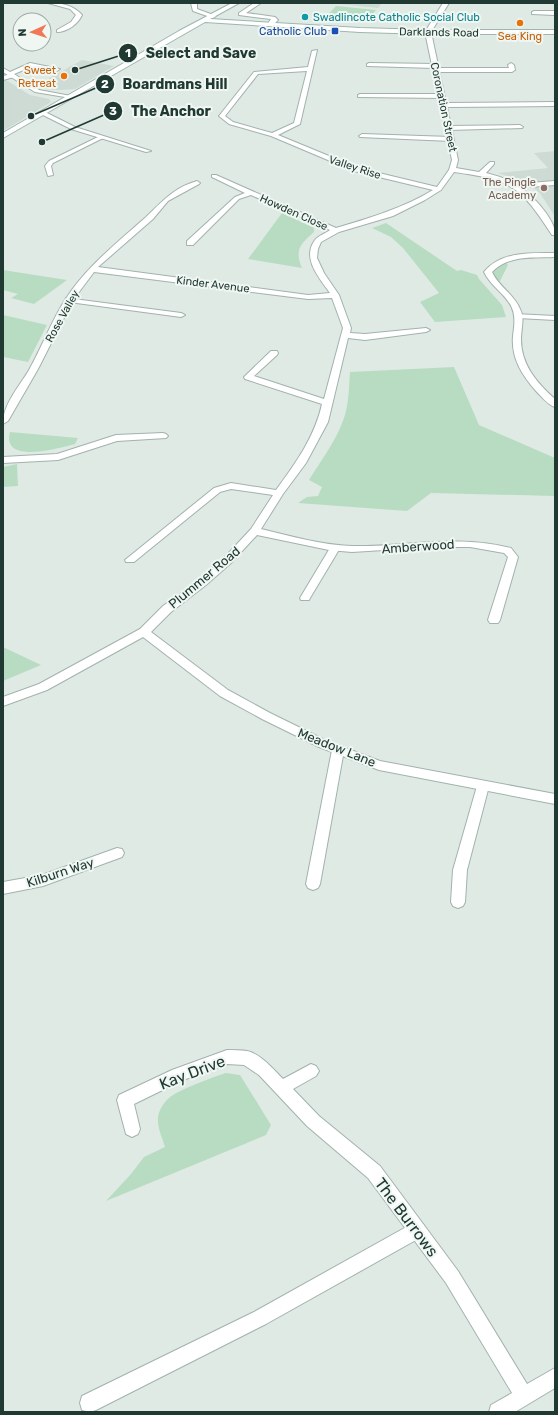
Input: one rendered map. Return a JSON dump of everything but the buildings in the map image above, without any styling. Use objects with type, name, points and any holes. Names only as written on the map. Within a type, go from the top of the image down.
[{"type":"street","points":[[51,3],[68,6],[77,12],[79,16],[77,20],[61,30],[73,30]]},
{"type":"street","points":[[194,3],[195,10],[213,16]]},
{"type":"street","points":[[3,136],[236,3]]},
{"type":"street","points":[[258,3],[241,14],[273,18],[275,20],[270,25]]},
{"type":"street","points":[[428,32],[446,3]]},
{"type":"street","points":[[534,13],[555,13]]},
{"type":"street","name":"Darklands Road","points":[[204,20],[270,25],[428,32],[555,32]]},
{"type":"street","name":"Coronation Street","points":[[318,241],[336,230],[403,209],[423,199],[439,189],[452,170],[455,160],[428,32]]},
{"type":"street","points":[[273,134],[297,124],[315,51]]},
{"type":"street","points":[[3,78],[30,65],[57,69]]},
{"type":"street","points":[[369,65],[512,70],[511,65]]},
{"type":"street","name":"Valley Rise","points":[[310,69],[256,73],[222,116],[231,123],[273,134],[356,170],[439,189]]},
{"type":"street","points":[[3,70],[37,91],[69,97]]},
{"type":"street","points":[[360,96],[442,96]]},
{"type":"street","points":[[443,105],[555,104]]},
{"type":"street","points":[[43,113],[73,128],[148,151]]},
{"type":"street","points":[[449,128],[520,127]]},
{"type":"street","points":[[362,136],[451,139]]},
{"type":"street","points":[[50,175],[48,166],[51,162],[102,137]]},
{"type":"street","points":[[481,174],[492,163]]},
{"type":"street","points":[[452,170],[481,174],[516,186],[528,196],[555,233]]},
{"type":"street","name":"Howden Close","points":[[214,176],[336,230]]},
{"type":"street","points":[[516,186],[555,183]]},
{"type":"street","name":"Rose Valley","points":[[3,420],[34,369],[69,300],[92,269],[150,217],[166,200],[180,191],[197,184]]},
{"type":"street","name":"Howden Close","points":[[190,243],[237,198],[251,193]]},
{"type":"street","name":"Plummer Road","points":[[3,702],[43,687],[144,632],[167,609],[202,583],[227,561],[255,531],[279,493],[301,463],[323,422],[347,328],[334,294],[320,273],[313,258],[318,241]]},
{"type":"street","points":[[555,255],[507,260],[492,267],[488,272],[490,279],[513,300],[517,310],[516,346],[520,361],[529,377],[543,394],[555,404]]},
{"type":"street","name":"Kinder Avenue","points":[[92,269],[308,297],[320,297],[334,294]]},
{"type":"street","points":[[69,300],[181,315]]},
{"type":"street","points":[[518,316],[555,318]]},
{"type":"street","points":[[345,335],[365,337],[426,330]]},
{"type":"street","points":[[274,353],[248,377],[327,403]]},
{"type":"street","points":[[3,460],[58,457],[116,438],[163,436]]},
{"type":"street","points":[[130,560],[217,490],[230,486],[279,493]]},
{"type":"street","name":"Amberwood","points":[[255,531],[335,548],[374,549],[451,543],[470,544],[507,550],[513,557],[494,620]]},
{"type":"street","points":[[305,598],[335,548]]},
{"type":"street","name":"Meadow Lane","points":[[144,632],[224,693],[266,716],[338,750],[378,765],[555,799]]},
{"type":"street","points":[[313,884],[338,750]]},
{"type":"street","points":[[458,902],[460,870],[483,786]]},
{"type":"street","name":"Kilburn Way","points":[[3,888],[43,880],[117,853]]},
{"type":"street","name":"Kay Drive","points":[[132,1129],[125,1100],[178,1075],[226,1057],[248,1058],[264,1070],[281,1088]]},
{"type":"street","points":[[281,1088],[311,1071]]},
{"type":"street","name":"The Burrows","points":[[281,1088],[314,1121],[374,1172],[452,1278],[524,1396]]},
{"type":"street","points":[[89,1402],[260,1318],[417,1230]]},
{"type":"street","points":[[498,1412],[555,1377]]},
{"type":"shaded area","points":[[331,3],[382,3],[378,8]]},
{"type":"shaded area","points":[[82,60],[114,66],[75,89],[46,89],[37,85]]},
{"type":"shaded area","points":[[3,78],[30,95],[49,99],[51,102],[3,131]]},
{"type":"shaded area","name":"The Pingle Academy","points":[[555,151],[555,217],[540,193],[525,182],[498,173],[548,168],[534,153]]},
{"type":"green space","points":[[336,6],[376,10],[366,22],[324,19]]},
{"type":"green space","points":[[282,213],[314,228],[314,232],[300,247],[299,256],[302,268],[248,259]]},
{"type":"green space","points":[[386,223],[457,271],[461,270],[477,275],[502,305],[506,317],[435,322],[420,302],[439,293],[403,248],[391,237],[372,228]]},
{"type":"green space","points":[[505,262],[508,265],[500,281],[495,280],[493,271],[497,266]]},
{"type":"green space","points":[[3,270],[67,280],[34,304],[11,298],[18,294],[3,290]]},
{"type":"green space","points":[[3,315],[47,325],[28,362],[3,357]]},
{"type":"green space","points":[[454,367],[479,425],[555,458],[555,496],[431,493],[407,511],[298,503],[307,497],[318,496],[322,487],[309,480],[342,424],[349,394],[350,372]]},
{"type":"green space","points":[[10,432],[78,438],[75,444],[34,452],[14,448],[10,442]]},
{"type":"green space","points":[[17,464],[18,486],[3,487],[3,467]]},
{"type":"green space","points":[[3,647],[41,665],[3,681]]},
{"type":"green space","points":[[226,1073],[240,1075],[271,1125],[266,1135],[106,1201],[131,1174],[144,1157],[165,1147],[159,1128],[158,1117],[167,1100],[173,1095],[187,1088]]},
{"type":"place","name":"Swadlincote Catholic Social Club","points":[[305,17]]},
{"type":"place","name":"Sea King","points":[[520,23]]},
{"type":"place","name":"Catholic Club","points":[[335,31]]},
{"type":"place","name":"Select and Save","points":[[75,70]]},
{"type":"place","name":"Sweet Retreat","points":[[64,76]]},
{"type":"place","name":"Boardmans Hill","points":[[31,116]]},
{"type":"place","name":"The Anchor","points":[[42,142]]},
{"type":"place","name":"The Pingle Academy","points":[[544,188]]}]
